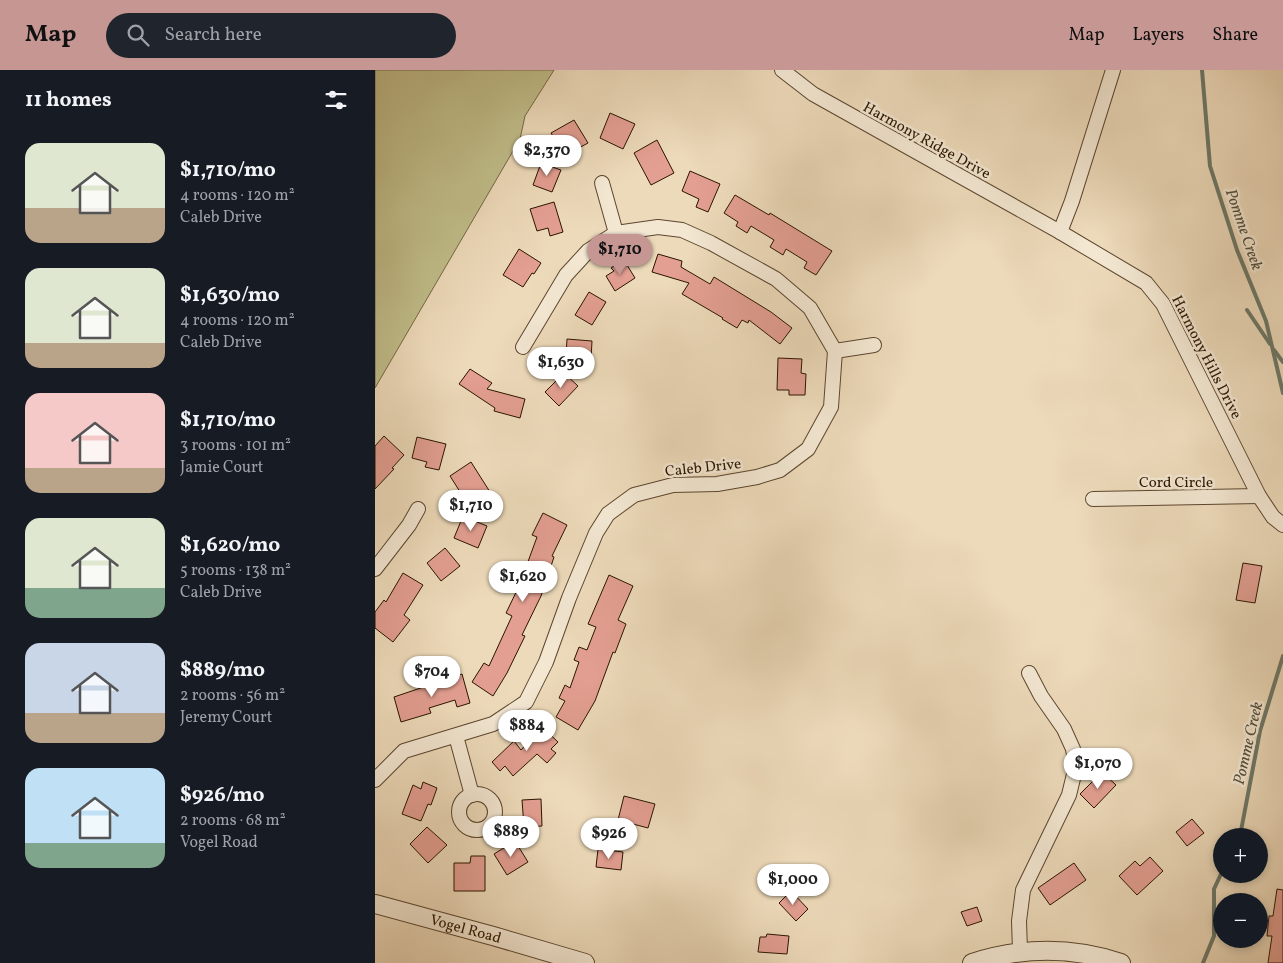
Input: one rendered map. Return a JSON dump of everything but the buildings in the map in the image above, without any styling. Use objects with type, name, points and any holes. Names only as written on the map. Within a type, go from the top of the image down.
[{"type":"street","name":"Harmony Ridge Drive","points":[[782,70],[813,94],[1060,232]]},
{"type":"street","points":[[1060,232],[1073,201],[1113,70]]},
{"type":"street","points":[[602,183],[616,233]]},
{"type":"street","points":[[523,347],[566,275],[588,251],[616,233],[658,227],[682,230],[711,243],[776,280],[810,308],[835,351],[873,345]]},
{"type":"street","name":"Harmony Hills Drive","points":[[1060,232],[1146,283],[1163,304],[1259,496],[1273,517],[1283,525]]},
{"type":"street","name":"Caleb Drive","points":[[375,780],[404,751],[493,724],[526,702],[546,662],[569,598],[596,532],[608,514],[634,495],[673,485],[717,484],[757,477],[780,470],[808,449],[831,407],[835,351]]},
{"type":"street","name":"Cord Circle","points":[[1093,499],[1259,496]]},
{"type":"street","points":[[375,569],[409,525],[417,509]]},
{"type":"street","points":[[1020,951],[1019,921],[1023,890],[1069,795],[1076,766],[1073,749],[1064,729],[1041,696],[1029,673]]},
{"type":"street","points":[[456,736],[472,794]]},
{"type":"street","name":"Vogel Road","points":[[375,904],[585,963]]},
{"type":"street","points":[[971,963],[996,955],[1020,951],[1080,952],[1121,963]]},
{"type":"shaded area","points":[[375,70],[554,70],[525,116],[520,139],[375,388]]},
{"type":"waterway","name":"Pomme Creek","points":[[1202,70],[1210,166],[1237,250],[1266,321],[1283,393]]},
{"type":"waterway","points":[[1247,310],[1270,344]]},
{"type":"waterway","points":[[1274,350],[1283,362]]},
{"type":"waterway","name":"Pomme Creek","points":[[1242,828],[1260,731],[1283,656]]},
{"type":"waterway","name":"Pomme Creek","points":[[1203,963],[1214,936],[1214,889],[1217,883]]}]
